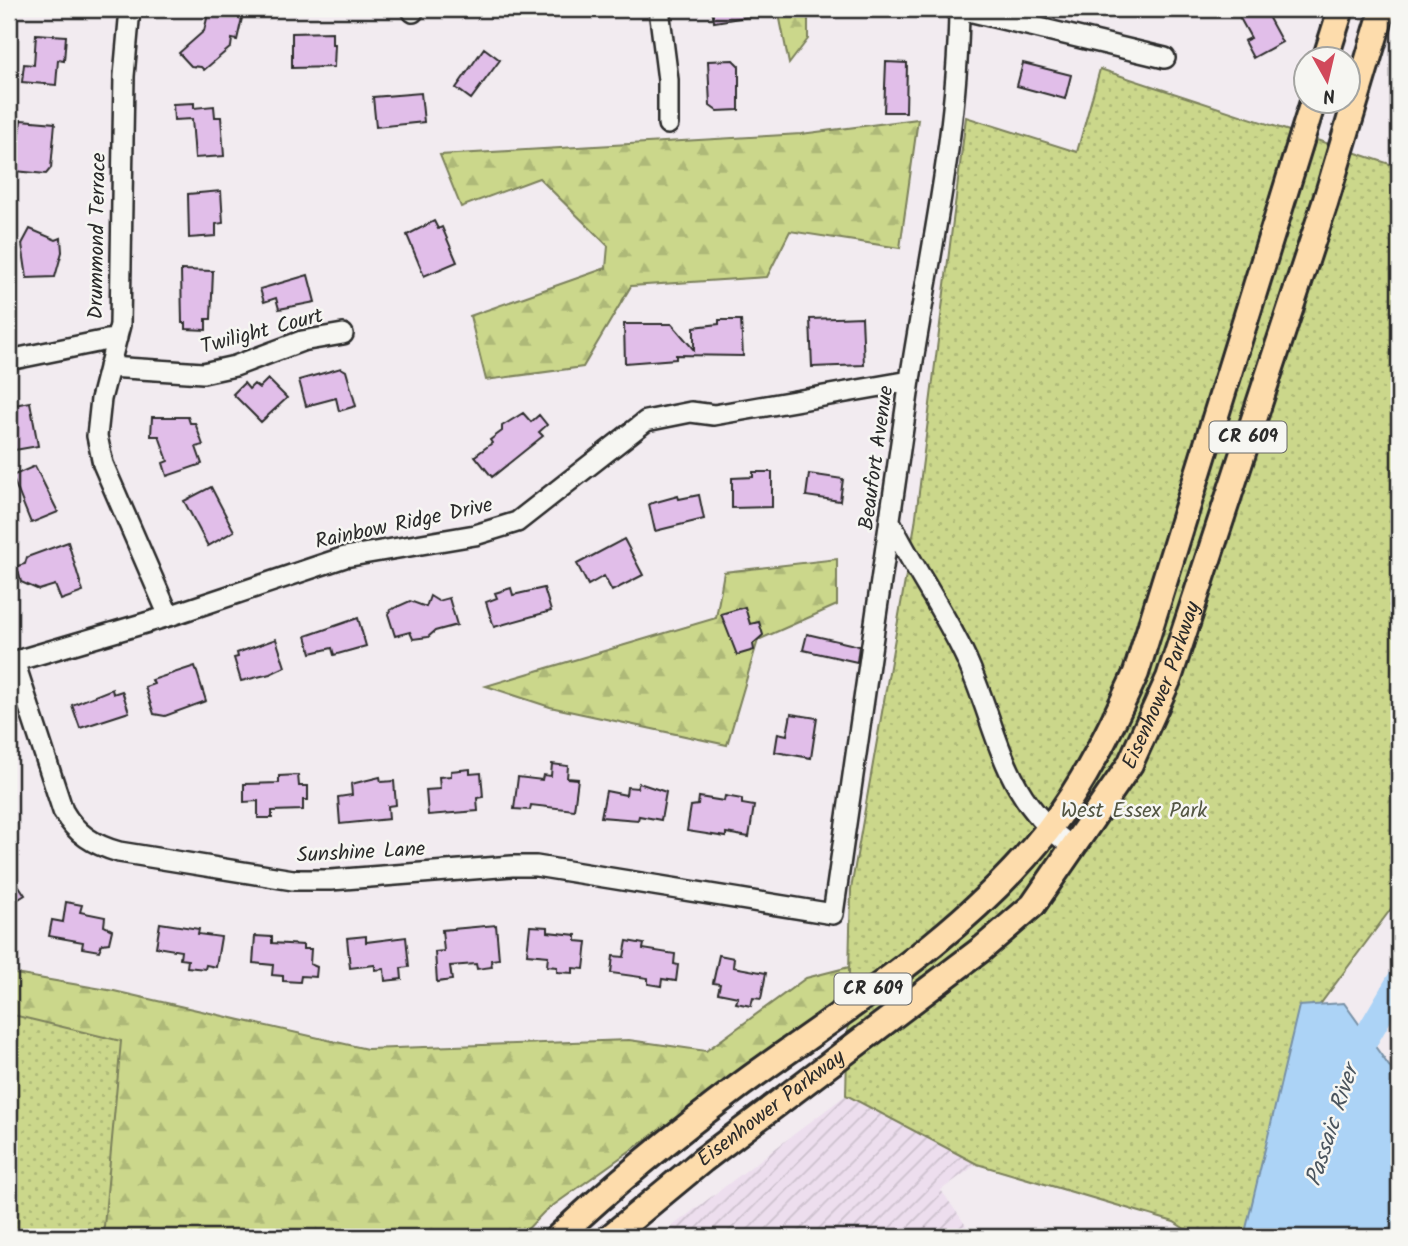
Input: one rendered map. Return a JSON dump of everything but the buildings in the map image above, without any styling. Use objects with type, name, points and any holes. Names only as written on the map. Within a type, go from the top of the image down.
[{"type":"main road","points":[[1329,46],[1341,9]]},
{"type":"main road","name":"Eisenhower Parkway","points":[[610,1237],[703,1160],[983,948],[1032,905],[1130,764],[1170,678],[1325,203],[1383,9]]},
{"type":"main road","name":"Eisenhower Parkway","points":[[558,1237],[741,1086],[848,1009],[967,915],[1048,830],[1103,747],[1136,673],[1309,116]]},
{"type":"street","name":"Drummond Terrace","points":[[130,9],[124,76],[122,273],[117,338],[101,399],[97,436],[103,464],[169,616]]},
{"type":"street","points":[[659,9],[668,79],[668,124]]},
{"type":"street","points":[[960,9],[1165,58]]},
{"type":"street","name":"Beaufort Avenue","points":[[833,914],[910,381],[952,131],[960,9]]},
{"type":"street","name":"Twilight Court","points":[[109,367],[203,373],[235,366],[302,341],[344,334]]},
{"type":"street","points":[[9,360],[117,338]]},
{"type":"street","name":"Rainbow Ridge Drive","points":[[12,662],[169,616],[345,557],[475,535],[517,522],[646,421],[691,412],[714,415],[910,381]]},
{"type":"street","points":[[891,523],[965,657],[1006,766],[1048,830],[1074,848]]},
{"type":"street","name":"Sunshine Lane","points":[[12,662],[63,811],[81,834],[94,844],[112,850],[293,880],[331,880],[536,866],[833,914]]},
{"type":"shaded area","points":[[846,1095],[977,1164],[941,1190],[974,1237],[658,1237]]},
{"type":"green space","points":[[778,9],[808,9],[808,39],[789,64]]},
{"type":"green space","name":"West Essex Park","points":[[1100,69],[1399,167],[1399,898],[1316,1010],[1246,1237],[1197,1237],[1174,1222],[977,1164],[846,1095],[851,889],[915,524],[966,117],[1077,152]]},
{"type":"green space","points":[[918,119],[900,248],[790,231],[767,277],[631,286],[583,367],[486,380],[470,316],[606,268],[608,246],[539,178],[461,207],[440,155],[801,134]]},
{"type":"green space","points":[[837,559],[837,605],[758,640],[727,745],[550,707],[486,686],[716,618],[724,572]]},
{"type":"green space","points":[[1016,834],[846,997],[544,1212],[520,1237],[9,1237],[9,973],[114,991],[367,1049],[629,1040],[706,1051],[806,978],[857,965]]},
{"type":"green space","points":[[9,1014],[121,1041],[103,1237],[9,1237]]},
{"type":"water","points":[[1344,1003],[1399,1080],[1399,1237],[1244,1237],[1299,1006]]},
{"type":"waterway","name":"Passaic River","points":[[1350,1065],[1399,982]]}]
